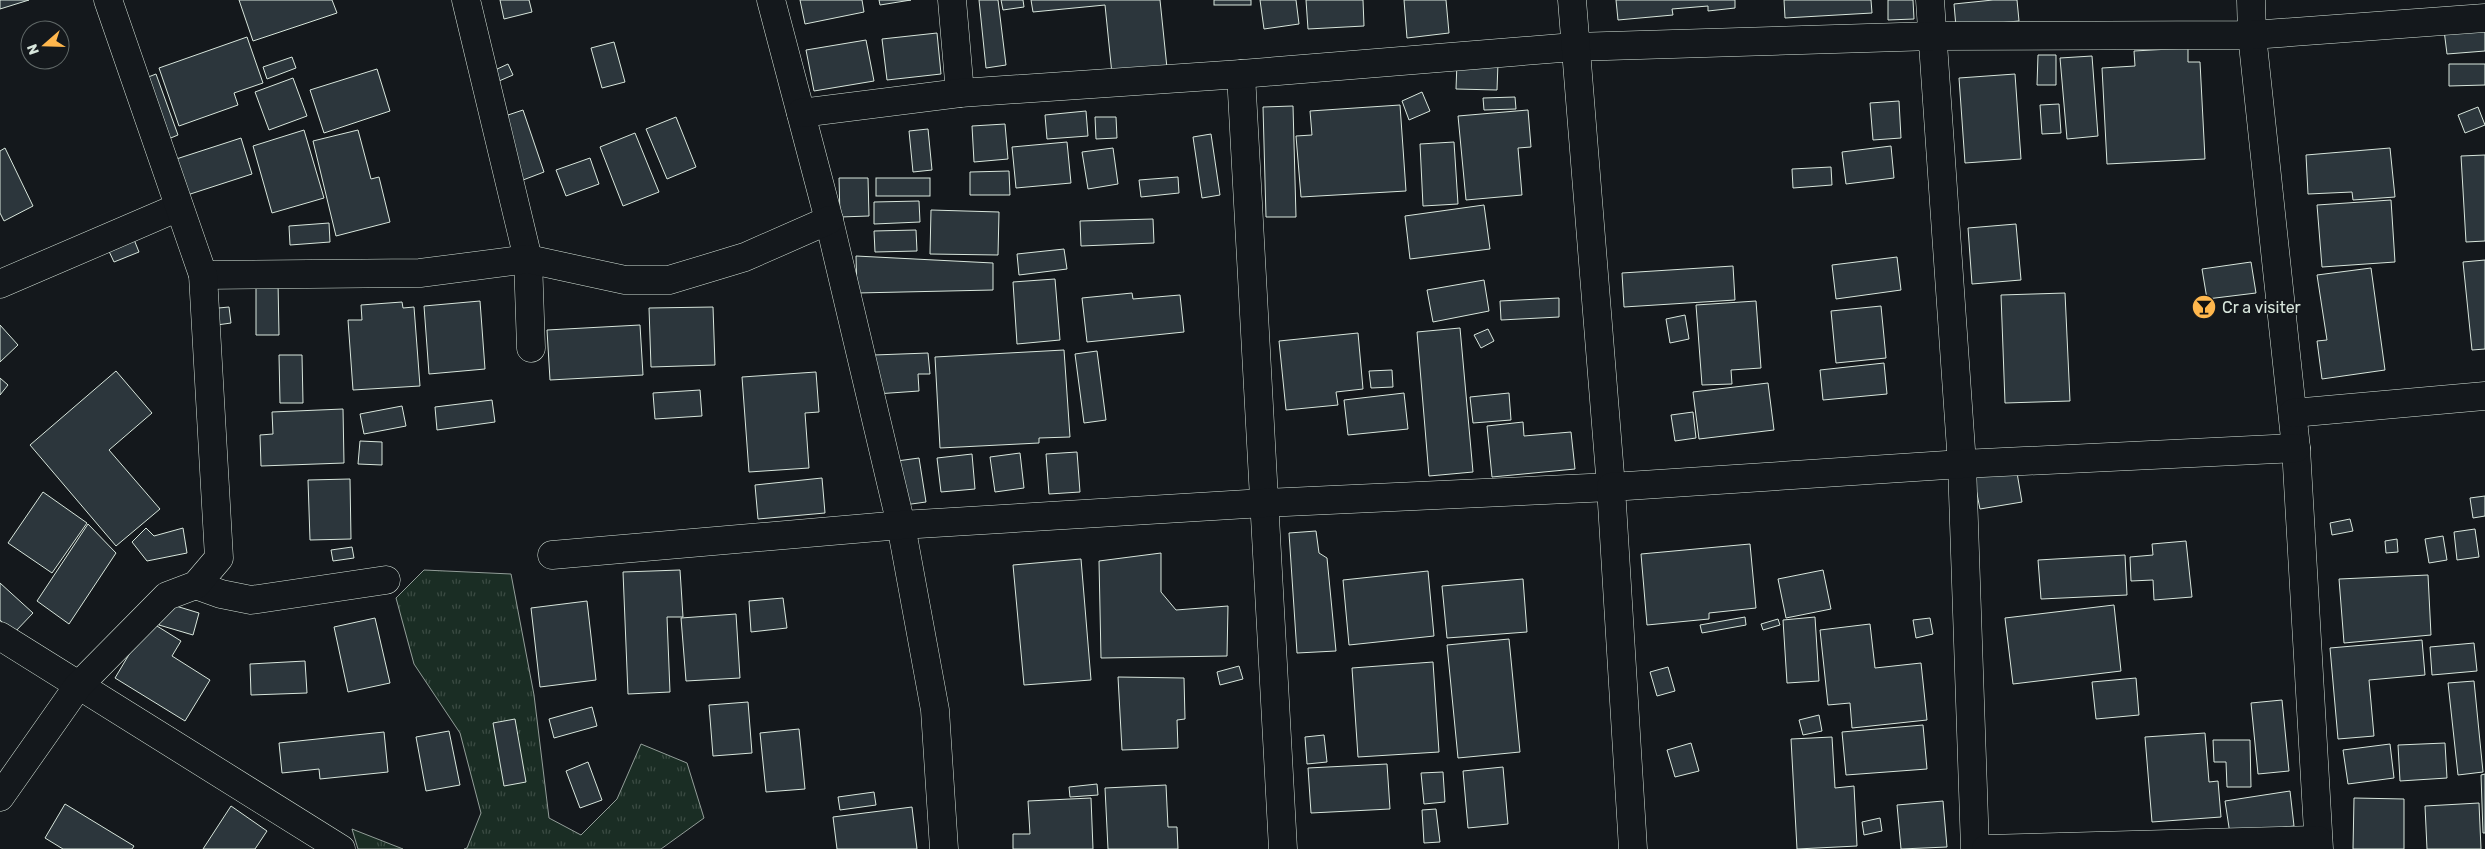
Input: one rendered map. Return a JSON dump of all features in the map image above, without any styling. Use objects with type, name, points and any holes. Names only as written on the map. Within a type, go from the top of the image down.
[{"type":"street","points":[[0,797],[78,686],[167,596],[196,585],[219,558],[203,275],[108,0]]},
{"type":"street","points":[[466,0],[528,259],[531,348]]},
{"type":"street","points":[[771,0],[829,220],[901,525],[934,710],[944,849]]},
{"type":"street","points":[[952,0],[960,93]]},
{"type":"street","points":[[1572,0],[1574,47],[1611,487],[1633,849]]},
{"type":"street","points":[[1930,0],[1962,464],[1975,849]]},
{"type":"street","points":[[1986,849],[2319,844],[2296,448],[2252,35],[2250,0]]},
{"type":"street","points":[[801,113],[960,93],[1241,74],[1574,47],[1932,36],[2252,35],[2485,18]]},
{"type":"street","points":[[1241,74],[1283,849]]},
{"type":"street","points":[[0,284],[180,207]]},
{"type":"street","points":[[203,275],[420,273],[528,259],[625,280],[668,280],[745,257],[829,220]]},
{"type":"street","points":[[2292,413],[2485,396]]},
{"type":"street","points":[[552,555],[901,525],[1264,503],[1611,487],[1962,464],[2296,448]]},
{"type":"street","points":[[196,585],[221,594],[251,600],[386,580]]},
{"type":"street","points":[[0,636],[341,849]]},
{"type":"green space","points":[[424,570],[511,574],[534,695],[549,818],[581,835],[617,799],[641,744],[687,763],[704,818],[661,849],[464,849],[467,848],[481,813],[460,733],[414,664],[396,598]]},
{"type":"green space","points":[[352,829],[403,849],[358,849]]},
{"type":"building","points":[[0,0],[29,0],[0,9]]},
{"type":"building","points":[[239,0],[332,0],[337,13],[253,41]]},
{"type":"building","points":[[500,0],[529,0],[532,12],[504,19]]},
{"type":"building","points":[[800,0],[862,0],[864,12],[805,24]]},
{"type":"building","points":[[879,0],[911,0],[880,5]]},
{"type":"building","points":[[979,0],[998,0],[1006,65],[986,68]]},
{"type":"building","points":[[1001,0],[1023,0],[1024,7],[1003,10]]},
{"type":"building","points":[[1031,0],[1160,0],[1167,68],[1112,74],[1105,5],[1033,12]]},
{"type":"building","points":[[1214,0],[1251,0],[1251,5],[1214,5]]},
{"type":"building","points":[[1260,0],[1296,0],[1299,24],[1264,29]]},
{"type":"building","points":[[1306,0],[1363,0],[1364,26],[1308,29]]},
{"type":"building","points":[[1404,0],[1446,0],[1449,33],[1407,38]]},
{"type":"building","points":[[1616,0],[1735,0],[1735,8],[1708,11],[1708,6],[1672,9],[1673,15],[1618,20]]},
{"type":"building","points":[[1784,0],[1871,0],[1872,13],[1785,18]]},
{"type":"building","points":[[1888,0],[1913,0],[1914,19],[1888,20]]},
{"type":"building","points":[[1993,0],[2017,0],[2019,21],[1956,27],[1954,4]]},
{"type":"building","points":[[2485,26],[2485,51],[2447,54],[2444,30]]},
{"type":"building","points":[[937,33],[941,74],[887,80],[882,39]]},
{"type":"building","points":[[247,37],[263,83],[234,93],[238,105],[179,126],[159,68]]},
{"type":"building","points":[[866,40],[874,81],[814,91],[806,50]]},
{"type":"building","points":[[614,42],[625,82],[602,88],[591,48]]},
{"type":"building","points":[[2188,48],[2188,62],[2200,62],[2205,159],[2107,164],[2102,68],[2135,66],[2134,51]]},
{"type":"building","points":[[2038,55],[2056,55],[2056,85],[2037,85]]},
{"type":"building","points":[[2092,56],[2098,136],[2067,139],[2060,58]]},
{"type":"building","points":[[292,57],[296,68],[267,79],[263,67]]},
{"type":"building","points":[[1457,62],[1498,63],[1497,90],[1456,89]]},
{"type":"building","points":[[508,64],[513,75],[499,81],[495,70]]},
{"type":"building","points":[[2449,64],[2485,64],[2485,85],[2449,86]]},
{"type":"building","points":[[377,69],[390,111],[324,133],[310,90]]},
{"type":"building","points":[[156,74],[178,135],[161,142],[138,81]]},
{"type":"building","points":[[2015,74],[2021,159],[1965,163],[1959,78]]},
{"type":"building","points":[[293,78],[307,116],[269,130],[255,92]]},
{"type":"building","points":[[1422,92],[1430,111],[1409,120],[1402,101]]},
{"type":"building","points":[[1515,97],[1516,109],[1484,110],[1483,98]]},
{"type":"building","points":[[1899,101],[1901,138],[1873,140],[1870,103]]},
{"type":"building","points":[[2059,104],[2061,133],[2042,134],[2040,105]]},
{"type":"building","points":[[1400,105],[1406,191],[1301,197],[1296,136],[1312,135],[1310,111]]},
{"type":"building","points":[[1293,106],[1296,217],[1266,217],[1263,107]]},
{"type":"building","points":[[2478,107],[2485,125],[2465,133],[2458,115]]},
{"type":"building","points":[[523,110],[544,172],[523,180],[502,117]]},
{"type":"building","points":[[1528,110],[1531,147],[1518,148],[1522,195],[1466,200],[1458,116]]},
{"type":"building","points":[[1086,111],[1088,136],[1047,139],[1045,115]]},
{"type":"building","points":[[676,117],[696,167],[667,179],[646,129]]},
{"type":"building","points":[[1095,117],[1116,117],[1117,138],[1096,139]]},
{"type":"building","points":[[1005,124],[1008,159],[974,162],[972,126]]},
{"type":"building","points":[[928,129],[932,170],[913,172],[909,131]]},
{"type":"building","points":[[304,130],[324,198],[272,213],[253,146]]},
{"type":"building","points":[[358,130],[371,179],[379,177],[390,222],[336,236],[313,141]]},
{"type":"building","points":[[635,133],[659,192],[623,206],[600,147]]},
{"type":"building","points":[[1211,134],[1220,195],[1202,198],[1193,137]]},
{"type":"building","points":[[241,138],[252,174],[178,198],[167,162]]},
{"type":"building","points":[[1067,142],[1071,183],[1016,188],[1012,147]]},
{"type":"building","points":[[1454,142],[1458,204],[1423,206],[1420,144]]},
{"type":"building","points":[[1891,146],[1894,178],[1846,184],[1842,152]]},
{"type":"building","points":[[5,148],[33,206],[4,221],[0,213],[0,151]]},
{"type":"building","points":[[1113,148],[1118,184],[1088,189],[1082,152]]},
{"type":"building","points":[[2390,148],[2395,197],[2353,200],[2352,192],[2308,194],[2306,155]]},
{"type":"building","points":[[2485,155],[2485,241],[2466,242],[2461,156]]},
{"type":"building","points":[[590,158],[599,184],[566,196],[556,170]]},
{"type":"building","points":[[1831,167],[1832,185],[1793,188],[1792,169]]},
{"type":"building","points":[[1009,171],[1010,195],[970,195],[970,172]]},
{"type":"building","points":[[1178,177],[1179,193],[1141,197],[1139,180]]},
{"type":"building","points":[[839,178],[868,178],[869,216],[840,217]]},
{"type":"building","points":[[876,178],[930,178],[930,196],[876,196]]},
{"type":"building","points":[[2391,200],[2395,262],[2322,267],[2317,205]]},
{"type":"building","points":[[919,201],[920,222],[874,224],[874,202]]},
{"type":"building","points":[[1484,205],[1490,249],[1410,259],[1405,216]]},
{"type":"building","points":[[931,210],[999,212],[998,255],[930,254]]},
{"type":"building","points":[[1153,219],[1154,243],[1081,246],[1080,221]]},
{"type":"building","points":[[329,223],[330,242],[290,245],[289,226]]},
{"type":"building","points":[[2016,224],[2021,280],[1972,284],[1968,228]]},
{"type":"building","points":[[916,230],[917,251],[875,252],[874,231]]},
{"type":"building","points":[[133,237],[139,252],[114,262],[107,247]]},
{"type":"building","points":[[1064,249],[1067,269],[1019,275],[1017,254]]},
{"type":"building","points":[[856,256],[993,263],[993,290],[857,293]]},
{"type":"building","points":[[1897,257],[1901,290],[1836,299],[1832,265]]},
{"type":"building","points":[[2485,260],[2485,349],[2472,350],[2463,262]]},
{"type":"building","points":[[2251,262],[2256,293],[2207,299],[2202,269]]},
{"type":"building","points":[[1733,266],[1735,300],[1624,307],[1622,273]]},
{"type":"building","points":[[2371,268],[2385,370],[2322,379],[2317,341],[2327,340],[2317,275]]},
{"type":"building","points":[[1055,279],[1060,340],[1017,344],[1013,282]]},
{"type":"building","points":[[1484,280],[1489,311],[1433,322],[1427,290]]},
{"type":"building","points":[[278,282],[279,335],[256,335],[256,283]]},
{"type":"building","points":[[1132,293],[1133,299],[1180,295],[1184,332],[1087,342],[1082,298]]},
{"type":"building","points":[[2065,293],[2070,401],[2005,403],[2001,295]]},
{"type":"building","points":[[1559,298],[1559,317],[1501,320],[1500,301]]},
{"type":"building","points":[[480,301],[485,369],[429,374],[424,306]]},
{"type":"building","points":[[1756,301],[1761,368],[1731,370],[1732,384],[1702,385],[1696,305]]},
{"type":"building","points":[[402,302],[403,308],[414,307],[420,386],[353,390],[348,320],[362,320],[361,305]]},
{"type":"building","points":[[1881,306],[1886,358],[1836,363],[1831,311]]},
{"type":"building","points":[[229,307],[231,323],[210,326],[208,309]]},
{"type":"building","points":[[713,307],[715,365],[651,367],[649,308]]},
{"type":"building","points":[[1685,315],[1689,339],[1670,343],[1666,319]]},
{"type":"building","points":[[0,325],[18,345],[0,362]]},
{"type":"building","points":[[640,325],[643,375],[550,380],[547,330]]},
{"type":"building","points":[[1460,328],[1473,472],[1429,476],[1417,332]]},
{"type":"building","points":[[1488,329],[1494,341],[1481,348],[1474,335]]},
{"type":"building","points":[[1358,333],[1363,389],[1336,392],[1338,405],[1286,410],[1279,341]]},
{"type":"building","points":[[1064,350],[1070,437],[1039,438],[1039,443],[940,448],[935,357]]},
{"type":"building","points":[[1097,351],[1106,420],[1084,423],[1075,354]]},
{"type":"building","points":[[928,353],[930,374],[918,374],[919,391],[876,394],[874,355]]},
{"type":"building","points":[[279,355],[302,355],[303,403],[280,403]]},
{"type":"building","points":[[1884,363],[1887,394],[1823,400],[1820,370]]},
{"type":"building","points":[[1392,370],[1393,387],[1371,388],[1369,371]]},
{"type":"building","points":[[116,371],[152,413],[109,450],[160,509],[116,546],[30,445]]},
{"type":"building","points":[[816,372],[819,412],[805,413],[809,468],[749,472],[742,377]]},
{"type":"building","points":[[0,378],[8,385],[0,395]]},
{"type":"building","points":[[1768,383],[1774,430],[1699,439],[1693,392]]},
{"type":"building","points":[[700,390],[702,416],[655,419],[653,393]]},
{"type":"building","points":[[1404,393],[1408,429],[1348,435],[1344,400]]},
{"type":"building","points":[[1509,393],[1511,420],[1473,423],[1470,397]]},
{"type":"building","points":[[492,400],[495,422],[437,430],[435,407]]},
{"type":"building","points":[[402,406],[406,426],[364,434],[360,414]]},
{"type":"building","points":[[343,409],[344,463],[261,466],[260,435],[273,434],[272,412]]},
{"type":"building","points":[[1693,412],[1696,438],[1675,441],[1671,415]]},
{"type":"building","points":[[1523,422],[1524,436],[1571,432],[1575,469],[1492,477],[1487,426]]},
{"type":"building","points":[[360,441],[382,442],[382,465],[358,464]]},
{"type":"building","points":[[1077,452],[1080,492],[1049,494],[1046,454]]},
{"type":"building","points":[[1020,453],[1024,488],[995,492],[990,457]]},
{"type":"building","points":[[972,454],[975,489],[941,492],[937,458]]},
{"type":"building","points":[[919,458],[926,502],[904,505],[897,461]]},
{"type":"building","points":[[2016,467],[2022,502],[1980,509],[1973,474]]},
{"type":"building","points":[[822,478],[825,513],[758,519],[755,485]]},
{"type":"building","points":[[350,479],[351,539],[310,540],[308,480]]},
{"type":"building","points":[[43,492],[87,523],[52,573],[8,543]]},
{"type":"building","points":[[2485,496],[2485,516],[2473,518],[2470,498]]},
{"type":"building","points":[[2350,519],[2353,531],[2332,535],[2330,523]]},
{"type":"building","points":[[88,524],[116,553],[69,624],[37,601]]},
{"type":"building","points":[[146,528],[154,536],[183,528],[187,553],[147,561],[132,542]]},
{"type":"building","points":[[2475,529],[2479,557],[2457,560],[2454,532]]},
{"type":"building","points":[[1316,531],[1319,553],[1327,558],[1336,651],[1297,653],[1289,533]]},
{"type":"building","points":[[2443,536],[2447,560],[2429,563],[2425,539]]},
{"type":"building","points":[[2397,539],[2398,552],[2386,553],[2385,541]]},
{"type":"building","points":[[2186,541],[2192,597],[2154,600],[2153,580],[2131,581],[2130,557],[2153,555],[2152,544]]},
{"type":"building","points":[[1750,544],[1756,608],[1709,613],[1709,619],[1647,625],[1641,554]]},
{"type":"building","points":[[352,547],[354,558],[333,561],[331,550]]},
{"type":"building","points":[[1161,553],[1161,592],[1176,610],[1228,606],[1227,656],[1101,658],[1099,561]]},
{"type":"building","points":[[2125,555],[2127,595],[2041,599],[2038,560]]},
{"type":"building","points":[[1081,559],[1091,680],[1024,685],[1013,565]]},
{"type":"building","points":[[680,570],[683,617],[667,617],[670,692],[628,694],[623,572]]},
{"type":"building","points":[[1823,570],[1831,609],[1786,618],[1778,579]]},
{"type":"building","points":[[1428,571],[1434,636],[1349,645],[1343,580]]},
{"type":"building","points":[[2428,575],[2431,635],[2344,643],[2339,579]]},
{"type":"building","points":[[1523,579],[1527,632],[1447,638],[1442,586]]},
{"type":"building","points":[[0,583],[33,613],[14,633],[0,620]]},
{"type":"building","points":[[783,598],[787,628],[751,632],[749,601]]},
{"type":"building","points":[[587,601],[596,680],[540,687],[531,608]]},
{"type":"building","points":[[166,603],[199,613],[193,635],[159,625]]},
{"type":"building","points":[[2114,605],[2121,671],[2013,684],[2005,618]]},
{"type":"building","points":[[736,614],[740,678],[686,681],[681,618]]},
{"type":"building","points":[[1745,617],[1746,625],[1702,633],[1700,625]]},
{"type":"building","points":[[1815,617],[1819,681],[1787,683],[1783,620]]},
{"type":"building","points":[[375,618],[390,683],[348,692],[334,627]]},
{"type":"building","points":[[1930,618],[1933,634],[1916,638],[1913,620]]},
{"type":"building","points":[[1778,619],[1780,625],[1763,630],[1761,624]]},
{"type":"building","points":[[149,621],[181,641],[172,656],[210,680],[185,721],[115,678]]},
{"type":"building","points":[[1870,624],[1875,668],[1921,663],[1927,720],[1852,728],[1850,703],[1828,705],[1820,630]]},
{"type":"building","points":[[1509,639],[1520,752],[1458,758],[1447,645]]},
{"type":"building","points":[[2422,640],[2425,675],[2369,680],[2374,736],[2338,739],[2330,648]]},
{"type":"building","points":[[2474,643],[2477,671],[2432,675],[2430,647]]},
{"type":"building","points":[[305,661],[307,693],[251,695],[250,664]]},
{"type":"building","points":[[1433,662],[1439,752],[1358,757],[1352,668]]},
{"type":"building","points":[[1239,666],[1243,679],[1220,685],[1217,672]]},
{"type":"building","points":[[1668,667],[1675,691],[1657,696],[1650,672]]},
{"type":"building","points":[[1118,677],[1184,678],[1185,719],[1177,720],[1178,748],[1122,750]]},
{"type":"building","points":[[2136,678],[2139,715],[2096,719],[2092,682]]},
{"type":"building","points":[[2474,681],[2483,772],[2458,775],[2448,683]]},
{"type":"building","points":[[2282,700],[2289,771],[2258,774],[2251,703]]},
{"type":"building","points":[[748,702],[752,753],[713,756],[709,705]]},
{"type":"building","points":[[592,707],[597,726],[554,738],[549,719]]},
{"type":"building","points":[[1819,715],[1822,731],[1803,735],[1799,720]]},
{"type":"building","points":[[515,719],[526,782],[504,786],[493,723]]},
{"type":"building","points":[[1923,725],[1927,769],[1846,775],[1842,732]]},
{"type":"building","points":[[799,729],[805,789],[766,792],[760,733]]},
{"type":"building","points":[[449,731],[460,785],[426,791],[416,737]]},
{"type":"building","points":[[384,732],[388,772],[320,779],[319,769],[282,773],[279,743]]},
{"type":"building","points":[[2205,733],[2209,782],[2218,781],[2221,817],[2152,822],[2145,737]]},
{"type":"building","points":[[1324,735],[1327,762],[1307,764],[1305,737]]},
{"type":"building","points":[[1832,737],[1835,788],[1854,786],[1857,846],[1797,849],[1791,739]]},
{"type":"building","points":[[2213,740],[2250,740],[2251,787],[2227,787],[2226,762],[2214,762]]},
{"type":"building","points":[[1691,743],[1699,771],[1675,777],[1667,750]]},
{"type":"building","points":[[2445,743],[2447,778],[2400,781],[2398,745]]},
{"type":"building","points":[[2390,744],[2394,778],[2348,784],[2343,750]]},
{"type":"building","points":[[588,762],[602,800],[580,808],[566,771]]},
{"type":"building","points":[[1387,764],[1390,809],[1311,813],[1308,768]]},
{"type":"building","points":[[1503,767],[1508,824],[1468,828],[1463,771]]},
{"type":"building","points":[[1443,772],[1445,802],[1424,804],[1421,773]]},
{"type":"building","points":[[2485,774],[2485,833],[2483,833],[2481,775]]},
{"type":"building","points":[[1097,784],[1098,795],[1070,797],[1069,787]]},
{"type":"building","points":[[1166,785],[1168,827],[1177,827],[1178,849],[1108,849],[1105,788]]},
{"type":"building","points":[[2290,791],[2294,826],[2230,834],[2225,801]]},
{"type":"building","points":[[874,792],[876,805],[840,810],[838,797]]},
{"type":"building","points":[[1091,798],[1093,849],[1013,849],[1013,834],[1030,834],[1028,801]]},
{"type":"building","points":[[2354,798],[2404,799],[2404,849],[2353,849]]},
{"type":"building","points":[[1943,801],[1947,847],[1901,849],[1897,805]]},
{"type":"building","points":[[2479,803],[2481,849],[2427,849],[2425,806]]},
{"type":"building","points":[[65,804],[134,846],[132,849],[63,849],[45,838]]},
{"type":"building","points":[[231,806],[267,831],[255,849],[203,849]]},
{"type":"building","points":[[912,807],[917,849],[837,849],[833,817]]},
{"type":"building","points":[[1436,809],[1440,842],[1424,843],[1422,810]]},
{"type":"building","points":[[1880,818],[1882,831],[1864,835],[1862,822]]},
{"type":"place","name":"Cr a visiter","points":[[2204,307]]}]
